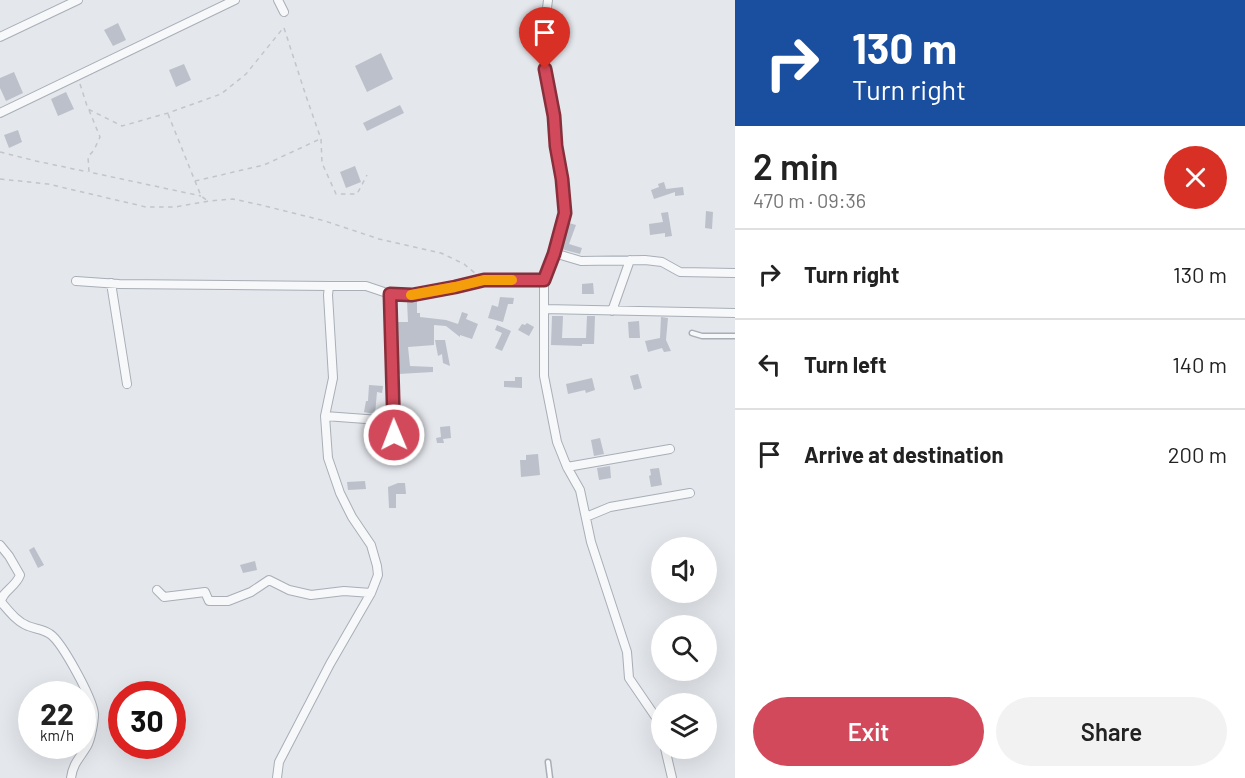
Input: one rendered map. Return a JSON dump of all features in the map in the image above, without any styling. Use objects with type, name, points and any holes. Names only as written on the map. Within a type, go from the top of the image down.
[{"type":"street","points":[[0,38],[78,0]]},
{"type":"street","points":[[0,113],[235,0]]},
{"type":"street","points":[[278,0],[284,12]]},
{"type":"street","points":[[548,0],[542,48],[554,116],[565,213],[544,280],[544,376],[557,442],[580,490],[591,542],[627,652],[629,678],[651,710]]},
{"type":"street","points":[[554,254],[581,261],[662,262],[680,272],[735,273]]},
{"type":"street","points":[[612,311],[630,260]]},
{"type":"street","points":[[76,281],[366,286],[390,294],[412,295],[484,280],[544,280]]},
{"type":"street","points":[[111,283],[128,384]]},
{"type":"street","points":[[277,778],[279,762],[330,663],[371,593],[378,575],[371,545],[352,517],[340,493],[328,459],[325,416],[333,378],[329,286]]},
{"type":"street","points":[[390,294],[394,450]]},
{"type":"street","points":[[544,309],[735,313]]},
{"type":"street","points":[[325,416],[393,421]]},
{"type":"street","points":[[567,467],[670,449]]},
{"type":"street","points":[[586,517],[609,507],[690,493]]},
{"type":"street","points":[[0,545],[20,575],[18,582],[2,597],[1,602],[22,623],[49,634],[58,642],[78,675],[94,714],[87,746],[77,759],[70,778]]},
{"type":"street","points":[[158,590],[164,597],[205,592],[209,601],[228,601],[251,592],[269,580],[289,590],[311,595],[344,591],[371,593]]},
{"type":"street","points":[[668,759],[672,778]]},
{"type":"lane","points":[[692,333],[702,336],[735,336]]},
{"type":"lane","points":[[548,762],[550,778]]},
{"type":"path","points":[[88,109],[122,126],[221,94],[246,74],[284,27],[321,139],[322,163],[336,194],[357,194],[368,175]]},
{"type":"path","points":[[78,76],[100,137],[88,157],[89,172]]},
{"type":"path","points":[[168,113],[201,196]]},
{"type":"path","points":[[195,181],[264,165],[321,139]]},
{"type":"path","points":[[0,152],[201,196],[209,201]]},
{"type":"path","points":[[0,179],[48,184],[146,207],[175,207],[233,199],[325,221],[379,239],[441,254],[464,264],[484,280]]},
{"type":"building","points":[[118,23],[126,40],[113,46],[104,30]]},
{"type":"building","points":[[381,53],[393,79],[367,92],[355,66]]},
{"type":"building","points":[[184,64],[191,80],[176,87],[169,70]]},
{"type":"building","points":[[14,72],[23,93],[6,101],[0,88],[0,78]]},
{"type":"building","points":[[66,92],[74,109],[58,116],[51,99]]},
{"type":"building","points":[[400,105],[404,113],[367,131],[363,123]]},
{"type":"building","points":[[18,130],[22,142],[9,148],[4,135]]},
{"type":"building","points":[[355,166],[361,182],[346,188],[340,172]]},
{"type":"building","points":[[664,182],[666,189],[683,187],[684,195],[675,196],[675,192],[654,199],[651,190]]},
{"type":"building","points":[[706,211],[713,212],[712,229],[705,228]]},
{"type":"building","points":[[668,212],[672,236],[665,237],[665,233],[650,235],[649,224],[663,222],[661,213]]},
{"type":"building","points":[[569,223],[576,225],[569,244],[582,248],[580,254],[561,249]]},
{"type":"building","points":[[593,283],[594,294],[582,294],[582,284]]},
{"type":"building","points":[[500,297],[514,298],[513,304],[508,304],[503,322],[488,318],[492,305],[498,307]]},
{"type":"building","points":[[407,301],[417,301],[417,313],[420,313],[420,317],[458,324],[462,312],[468,314],[466,319],[478,324],[472,339],[460,335],[460,337],[446,326],[434,325],[434,345],[408,347],[410,366],[433,367],[433,372],[398,374],[398,322],[408,322]]},
{"type":"building","points":[[552,316],[563,316],[562,338],[586,338],[587,316],[595,316],[594,344],[551,345]]},
{"type":"building","points":[[661,317],[668,318],[666,340],[671,351],[664,352],[662,348],[648,352],[645,341],[660,338]]},
{"type":"building","points":[[639,321],[640,338],[629,338],[628,322]]},
{"type":"building","points":[[527,323],[534,327],[529,336],[518,330],[522,324]]},
{"type":"building","points":[[497,325],[511,331],[502,351],[495,348],[502,333],[495,330]]},
{"type":"building","points":[[435,340],[445,340],[450,366],[443,363],[442,354],[438,356]]},
{"type":"building","points":[[638,374],[642,388],[634,390],[630,376]]},
{"type":"building","points":[[515,377],[522,377],[522,388],[504,387],[504,381],[515,381]]},
{"type":"building","points":[[592,378],[595,390],[568,394],[566,384]]},
{"type":"building","points":[[369,385],[383,386],[382,393],[377,392],[375,414],[364,412],[366,401],[368,401]]},
{"type":"building","points":[[403,423],[419,424],[418,433],[403,431]]},
{"type":"building","points":[[450,426],[451,438],[443,439],[444,443],[437,443],[436,438],[441,437],[440,427]]},
{"type":"building","points":[[600,438],[604,454],[594,456],[591,440]]},
{"type":"building","points":[[538,454],[540,475],[521,477],[520,460],[526,460],[526,455]]},
{"type":"building","points":[[610,466],[611,478],[599,480],[597,468]]},
{"type":"building","points":[[659,468],[662,485],[651,487],[650,469]]},
{"type":"building","points":[[365,481],[366,489],[348,490],[347,482]]},
{"type":"building","points":[[405,483],[406,494],[396,494],[396,508],[389,508],[388,487]]},
{"type":"building","points":[[34,547],[44,565],[38,568],[29,550]]},
{"type":"building","points":[[255,561],[257,570],[243,573],[240,565]]},
{"type":"slow traffic","points":[[411,295],[484,280],[512,280]]},
{"type":"route","points":[[394,435],[390,294],[412,295],[484,280],[544,280],[565,213],[554,116],[545,69]]}]
